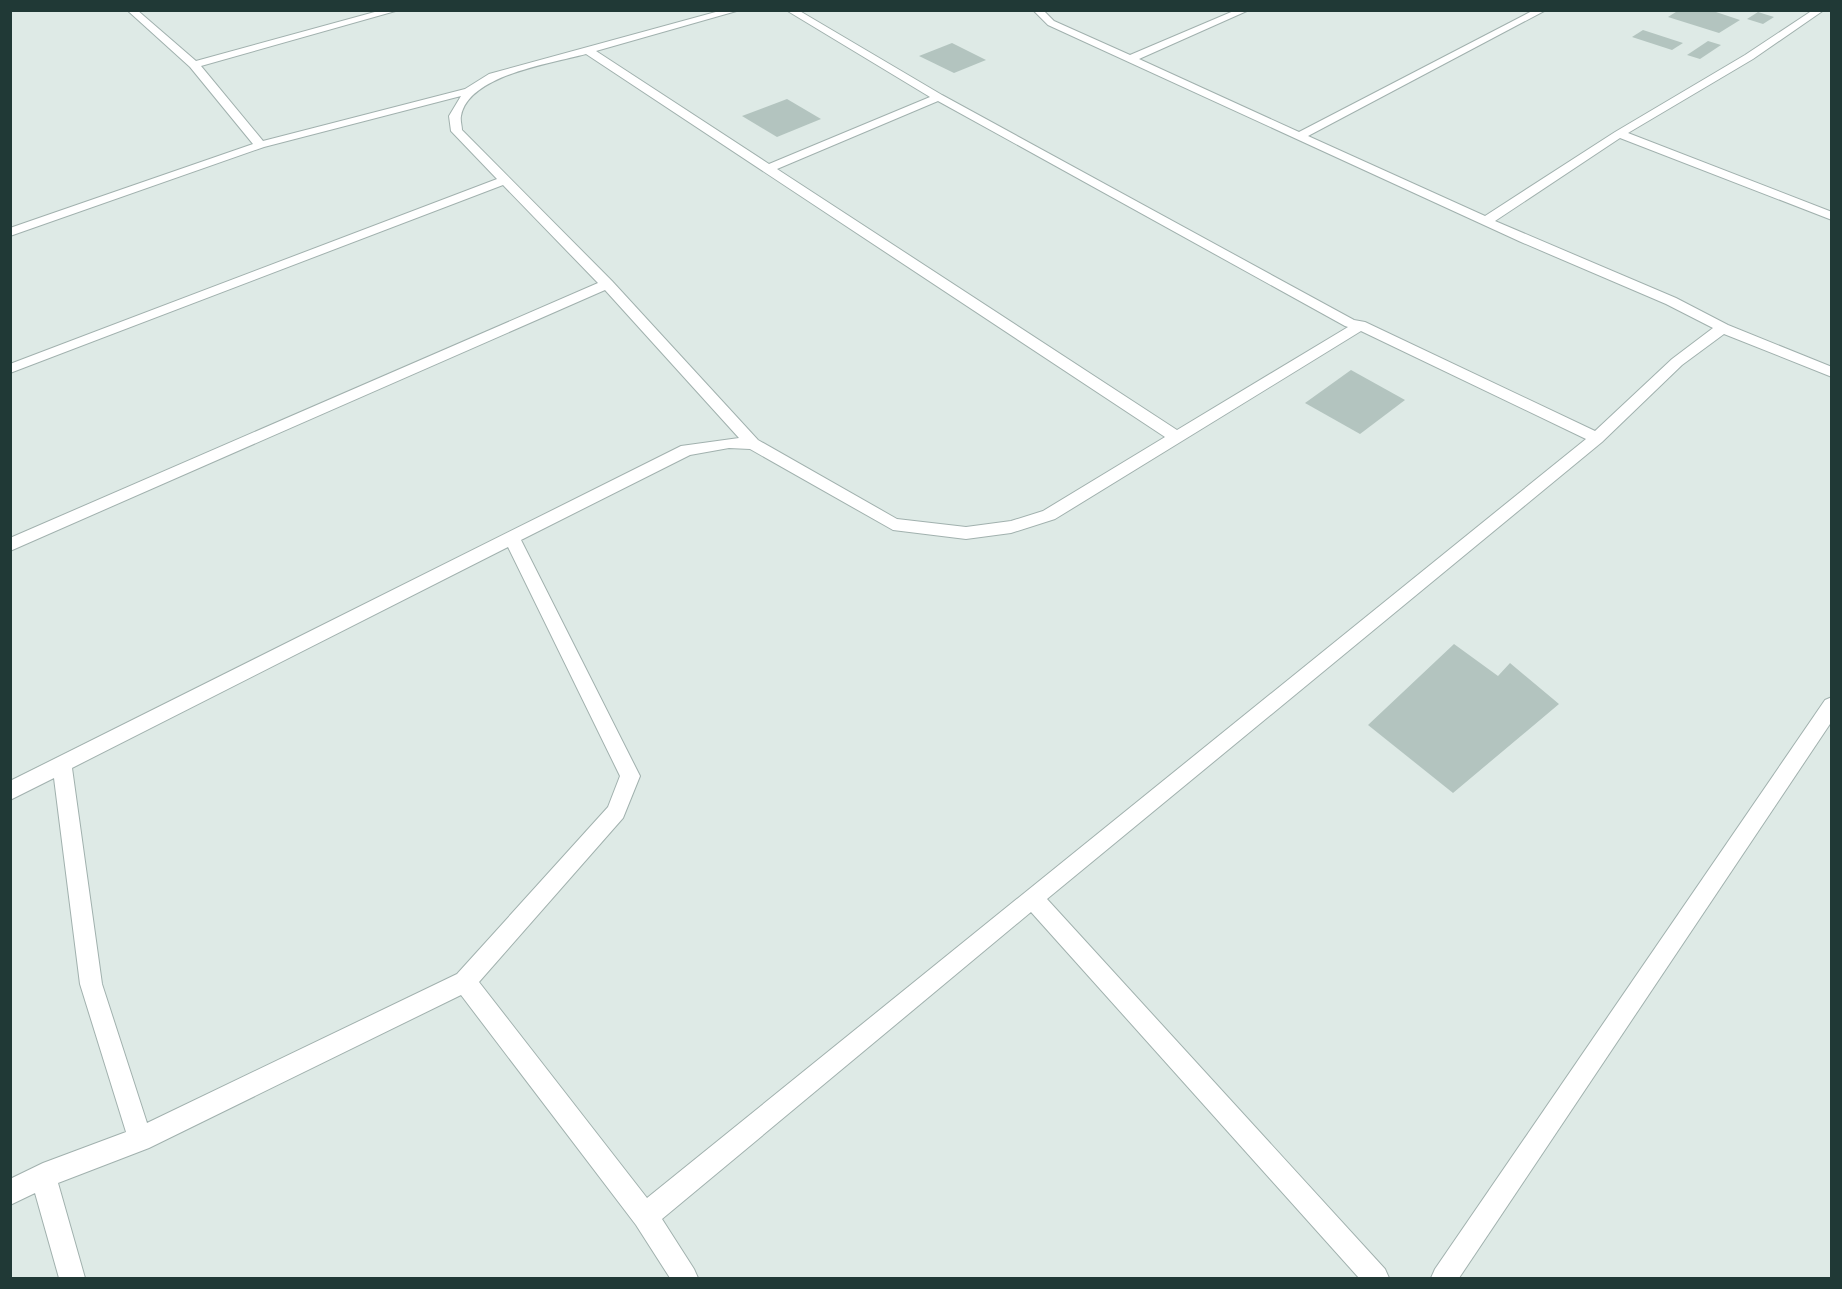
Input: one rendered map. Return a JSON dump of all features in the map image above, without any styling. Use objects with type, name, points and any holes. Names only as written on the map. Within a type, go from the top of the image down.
[{"type":"street","points":[[131,10],[194,65],[260,145]]},
{"type":"street","points":[[194,65],[395,10]]},
{"type":"street","points":[[12,229],[260,145],[469,91],[493,76],[736,10]]},
{"type":"street","points":[[790,10],[938,97],[1350,324],[1360,325],[1597,438]]},
{"type":"street","points":[[1037,10],[1051,23],[1486,221],[1671,302],[1723,328],[1832,373]]},
{"type":"street","points":[[1130,59],[1245,10]]},
{"type":"street","points":[[1299,136],[1542,10]]},
{"type":"street","points":[[1486,221],[1619,134],[1749,57],[1820,10]]},
{"type":"street","points":[[589,51],[1176,437]]},
{"type":"street","points":[[469,91],[455,116],[457,131],[607,284],[753,444],[893,524],[966,533],[1011,527],[1049,514],[1360,325]]},
{"type":"street","points":[[768,169],[938,97]]},
{"type":"street","points":[[1619,134],[1832,216]]},
{"type":"street","points":[[10,369],[506,180]]},
{"type":"street","points":[[10,545],[607,284]]},
{"type":"street","points":[[645,1216],[1597,438],[1677,362],[1723,328]]},
{"type":"street","points":[[10,791],[686,450],[729,443],[753,444]]},
{"type":"street","points":[[10,1192],[44,1176],[140,1139],[465,982],[616,812],[630,776],[512,538]]},
{"type":"street","points":[[1444,1278],[1832,705]]},
{"type":"street","points":[[62,764],[91,984],[140,1139]]},
{"type":"street","points":[[1032,898],[1377,1278]]},
{"type":"street","points":[[465,982],[645,1216],[685,1278]]},
{"type":"street","points":[[44,1176],[72,1278]]},
{"type":"building","points":[[1679,10],[1710,10],[1740,20],[1719,33],[1668,17]]},
{"type":"building","points":[[1758,12],[1774,17],[1763,24],[1747,19]]},
{"type":"building","points":[[1643,30],[1683,43],[1672,50],[1632,37]]},
{"type":"building","points":[[1708,41],[1721,45],[1700,59],[1687,55]]},
{"type":"building","points":[[952,43],[986,60],[954,73],[919,56]]},
{"type":"building","points":[[787,99],[821,119],[777,137],[742,116]]},
{"type":"building","points":[[1351,370],[1405,400],[1360,434],[1305,403]]},
{"type":"building","points":[[1454,644],[1498,676],[1510,663],[1559,704],[1453,793],[1368,725]]}]
